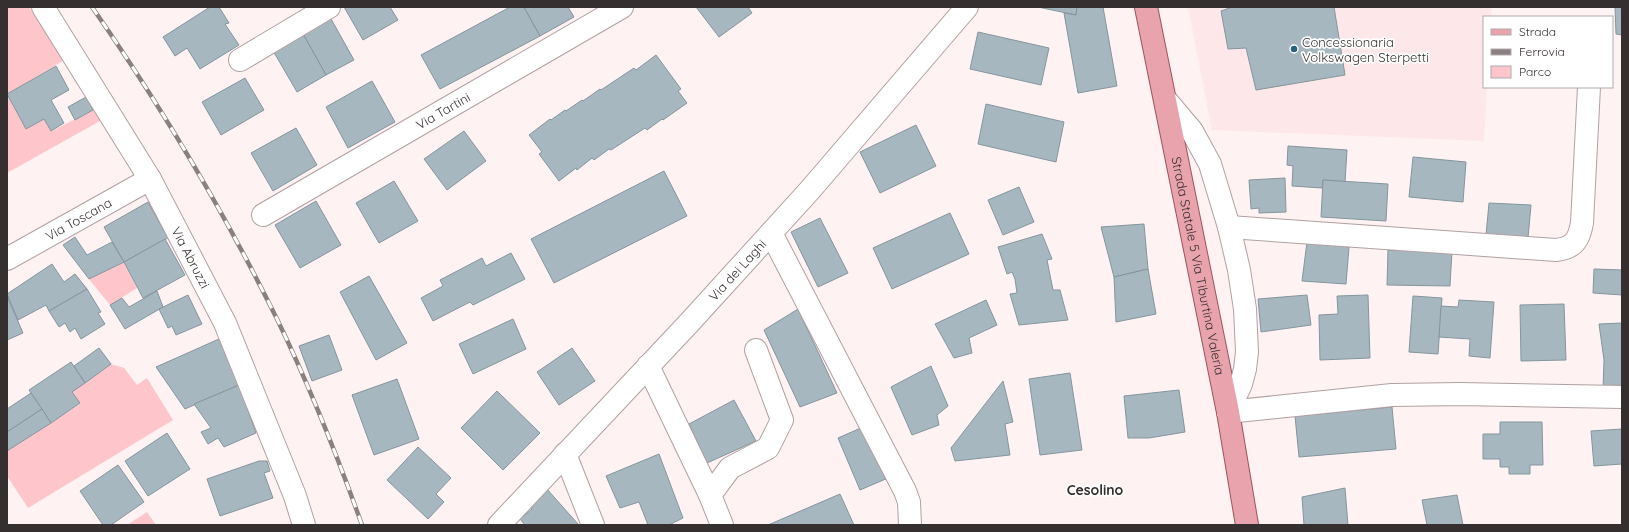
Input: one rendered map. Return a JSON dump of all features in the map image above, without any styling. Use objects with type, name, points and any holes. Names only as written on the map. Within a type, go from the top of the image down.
[{"type":"main road","name":"Strada Statale 5 Via Tiburtina Valeria","points":[[1146,7],[1228,412],[1247,525]]},
{"type":"street","name":"Via Abruzzi","points":[[43,7],[150,179],[225,324],[295,496],[304,525]]},
{"type":"street","points":[[240,60],[329,7]]},
{"type":"street","name":"Via Tartini","points":[[263,215],[622,7]]},
{"type":"street","name":"Via dei Laghi","points":[[499,525],[810,190],[959,10]]},
{"type":"street","points":[[1229,227],[1556,250],[1563,249],[1571,245],[1578,238],[1582,223],[1590,88]]},
{"type":"street","points":[[1165,99],[1188,125],[1207,157],[1215,177],[1239,270],[1243,295],[1247,352],[1246,369],[1228,412]]},
{"type":"street","name":"Via Toscana","points":[[7,259],[150,179]]},
{"type":"street","points":[[771,233],[904,491],[909,502],[910,525]]},
{"type":"street","points":[[710,495],[730,468],[768,448],[782,420],[756,350]]},
{"type":"street","points":[[648,366],[710,495],[722,525]]},
{"type":"street","points":[[1228,412],[1392,395],[1460,394],[1622,396]]},
{"type":"street","points":[[565,454],[592,525]]},
{"type":"shaded area","points":[[1188,7],[1492,7],[1491,16],[1483,16],[1483,88],[1487,88],[1484,141],[1212,130]]},
{"type":"green space","points":[[7,7],[29,7],[66,59],[7,94]]},
{"type":"green space","points":[[7,95],[26,129],[44,119],[52,131],[93,110],[100,121],[7,173]]},
{"type":"green space","points":[[124,262],[137,288],[110,305],[89,279]]},
{"type":"green space","points":[[111,364],[124,368],[137,385],[147,378],[173,420],[28,508],[7,476],[7,451],[80,404],[72,392]]},
{"type":"green space","points":[[147,512],[156,525],[127,525]]},
{"type":"building","points":[[210,7],[219,7],[229,23],[225,24],[239,45],[200,69],[187,48],[175,56],[163,37]]},
{"type":"building","points":[[344,7],[390,7],[398,20],[363,40]]},
{"type":"building","points":[[510,7],[524,7],[540,36],[440,89],[421,55]]},
{"type":"building","points":[[524,7],[568,7],[574,17],[540,36]]},
{"type":"building","points":[[696,7],[748,7],[752,13],[719,37]]},
{"type":"building","points":[[1038,7],[1077,7],[1076,15]]},
{"type":"building","points":[[1077,7],[1103,7],[1117,86],[1078,93],[1064,13],[1076,15]]},
{"type":"building","name":"Concessionaria Volkswagen Sterpetti","points":[[1232,7],[1334,7],[1345,75],[1256,90],[1246,48],[1228,49],[1221,11]]},
{"type":"building","points":[[1615,7],[1622,7],[1622,35],[1616,34]]},
{"type":"building","points":[[330,17],[354,60],[326,75],[302,32]]},
{"type":"building","points":[[302,32],[326,75],[297,92],[272,49]]},
{"type":"building","points":[[978,32],[1049,48],[1041,85],[970,69]]},
{"type":"building","points":[[656,55],[681,89],[678,91],[687,103],[647,130],[645,128],[611,150],[609,149],[594,160],[592,158],[577,170],[576,168],[559,181],[539,154],[542,152],[529,135],[550,119],[551,120],[582,100],[583,101],[634,68],[636,70]]},
{"type":"building","points":[[56,66],[69,90],[51,100],[64,123],[51,131],[44,119],[26,129],[7,94]]},
{"type":"building","points":[[245,78],[264,110],[221,135],[202,102]]},
{"type":"building","points":[[372,81],[395,122],[348,148],[326,107]]},
{"type":"building","points":[[86,97],[93,110],[75,120],[68,107]]},
{"type":"building","points":[[986,104],[1064,122],[1056,162],[978,144]]},
{"type":"building","points":[[916,125],[936,166],[880,193],[860,152]]},
{"type":"building","points":[[296,128],[317,165],[273,191],[251,153]]},
{"type":"building","points":[[464,131],[486,161],[447,190],[424,159]]},
{"type":"building","points":[[1288,146],[1347,150],[1345,182],[1323,180],[1322,188],[1292,186],[1293,166],[1287,165]]},
{"type":"building","points":[[1413,157],[1466,162],[1463,202],[1409,197]]},
{"type":"building","points":[[664,171],[687,216],[554,283],[531,239]]},
{"type":"building","points":[[1285,178],[1286,212],[1259,213],[1259,208],[1251,209],[1249,180]]},
{"type":"building","points":[[1323,180],[1388,184],[1386,221],[1321,217]]},
{"type":"building","points":[[394,181],[418,221],[379,243],[356,203]]},
{"type":"building","points":[[1019,187],[1034,222],[1003,235],[988,200]]},
{"type":"building","points":[[316,201],[341,245],[300,268],[275,225]]},
{"type":"building","points":[[148,202],[168,238],[124,262],[104,227]]},
{"type":"building","points":[[1489,203],[1531,205],[1528,238],[1486,235]]},
{"type":"building","points":[[950,213],[969,254],[892,289],[873,248]]},
{"type":"building","points":[[820,218],[848,273],[818,287],[791,232]]},
{"type":"building","points":[[1144,224],[1148,269],[1114,277],[1101,227]]},
{"type":"building","points":[[1042,234],[1052,259],[1047,260],[1053,290],[1060,290],[1068,320],[1019,325],[1010,294],[1017,293],[1015,279],[1012,272],[1007,274],[998,247]]},
{"type":"building","points":[[75,237],[87,255],[112,242],[124,262],[89,279],[63,245]]},
{"type":"building","points":[[165,239],[185,275],[143,298],[124,262]]},
{"type":"building","points":[[1307,242],[1349,247],[1346,284],[1302,281]]},
{"type":"building","points":[[1388,250],[1452,251],[1450,286],[1387,285]]},
{"type":"building","points":[[511,253],[525,279],[473,305],[470,302],[433,321],[421,298],[443,286],[440,280],[482,258],[486,266]]},
{"type":"building","points":[[52,264],[64,282],[75,274],[87,289],[49,311],[46,305],[18,320],[7,294]]},
{"type":"building","points":[[1148,269],[1156,314],[1116,322],[1114,277]]},
{"type":"building","points":[[1594,269],[1622,270],[1622,295],[1593,293]]},
{"type":"building","points":[[369,276],[407,343],[376,360],[340,292]]},
{"type":"building","points":[[87,289],[101,312],[98,313],[105,324],[81,339],[75,328],[70,332],[65,323],[59,327],[49,311]]},
{"type":"building","points":[[157,291],[163,307],[125,329],[110,305],[122,298],[129,307]]},
{"type":"building","points":[[188,295],[202,324],[176,335],[172,326],[168,328],[159,309]]},
{"type":"building","points":[[1307,295],[1311,325],[1261,332],[1258,299]]},
{"type":"building","points":[[1368,295],[1370,358],[1320,360],[1319,315],[1338,314],[1337,296]]},
{"type":"building","points":[[7,296],[23,333],[7,340]]},
{"type":"building","points":[[1413,296],[1442,298],[1438,354],[1409,352]]},
{"type":"building","points":[[986,300],[997,325],[969,338],[972,353],[954,358],[935,324]]},
{"type":"building","points":[[1459,300],[1494,302],[1490,358],[1469,356],[1470,339],[1439,337],[1441,306],[1458,307]]},
{"type":"building","points":[[1564,304],[1566,360],[1521,361],[1520,305]]},
{"type":"building","points":[[798,309],[837,393],[800,407],[764,330]]},
{"type":"building","points":[[513,319],[526,349],[473,374],[459,344]]},
{"type":"building","points":[[1622,323],[1622,390],[1603,390],[1604,360],[1599,324]]},
{"type":"building","points":[[329,335],[342,370],[312,381],[299,346]]},
{"type":"building","points":[[219,339],[239,385],[185,409],[156,367]]},
{"type":"building","points":[[99,348],[111,364],[85,383],[74,366]]},
{"type":"building","points":[[572,348],[595,381],[559,405],[537,372]]},
{"type":"building","points":[[71,362],[85,383],[72,392],[80,403],[51,423],[29,390]]},
{"type":"building","points":[[931,366],[948,406],[937,415],[939,425],[912,435],[891,387]]},
{"type":"building","points":[[1070,373],[1082,450],[1040,455],[1029,379]]},
{"type":"building","points":[[397,379],[419,439],[374,455],[352,395]]},
{"type":"building","points":[[1003,381],[1013,422],[1005,424],[1010,455],[955,461],[951,448]]},
{"type":"building","points":[[239,385],[256,433],[224,447],[218,438],[208,444],[201,432],[211,428],[194,404]]},
{"type":"building","points":[[1179,390],[1185,432],[1149,438],[1128,438],[1124,396]]},
{"type":"building","points":[[497,391],[540,433],[503,470],[461,428]]},
{"type":"building","points":[[31,393],[42,409],[7,432],[7,409]]},
{"type":"building","points":[[734,400],[756,441],[707,463],[689,424]]},
{"type":"building","points":[[1392,407],[1396,449],[1299,457],[1295,416]]},
{"type":"building","points":[[42,409],[51,423],[7,451],[7,432]]},
{"type":"building","points":[[1500,422],[1542,422],[1543,465],[1530,465],[1530,474],[1509,474],[1509,467],[1500,467],[1500,459],[1483,459],[1483,434],[1500,434]]},
{"type":"building","points":[[863,427],[888,478],[860,490],[838,438]]},
{"type":"building","points":[[1622,429],[1622,464],[1594,466],[1591,431]]},
{"type":"building","points":[[167,433],[190,469],[148,496],[125,461]]},
{"type":"building","points":[[418,447],[451,478],[436,494],[444,502],[428,519],[387,480]]},
{"type":"building","points":[[659,454],[683,518],[669,525],[648,525],[639,502],[620,508],[606,476]]},
{"type":"building","points":[[259,461],[267,461],[270,471],[264,473],[273,498],[220,516],[207,479]]},
{"type":"building","points":[[118,465],[144,502],[111,525],[103,525],[80,491]]},
{"type":"building","points":[[546,488],[578,524],[525,525],[520,519],[532,509],[528,504]]},
{"type":"building","points":[[1345,488],[1348,525],[1304,525],[1302,497]]},
{"type":"building","points":[[840,494],[854,525],[768,525]]},
{"type":"building","points":[[1457,495],[1463,525],[1427,525],[1422,500]]},
{"type":"railway","points":[[92,7],[118,44],[167,120],[213,198],[256,278],[289,344],[333,446],[362,525]]},
{"type":"place","name":"Concessionaria Volkswagen Sterpetti","points":[[1294,49]]},
{"type":"district","name":"Cesolino","points":[[1095,490]]}]
